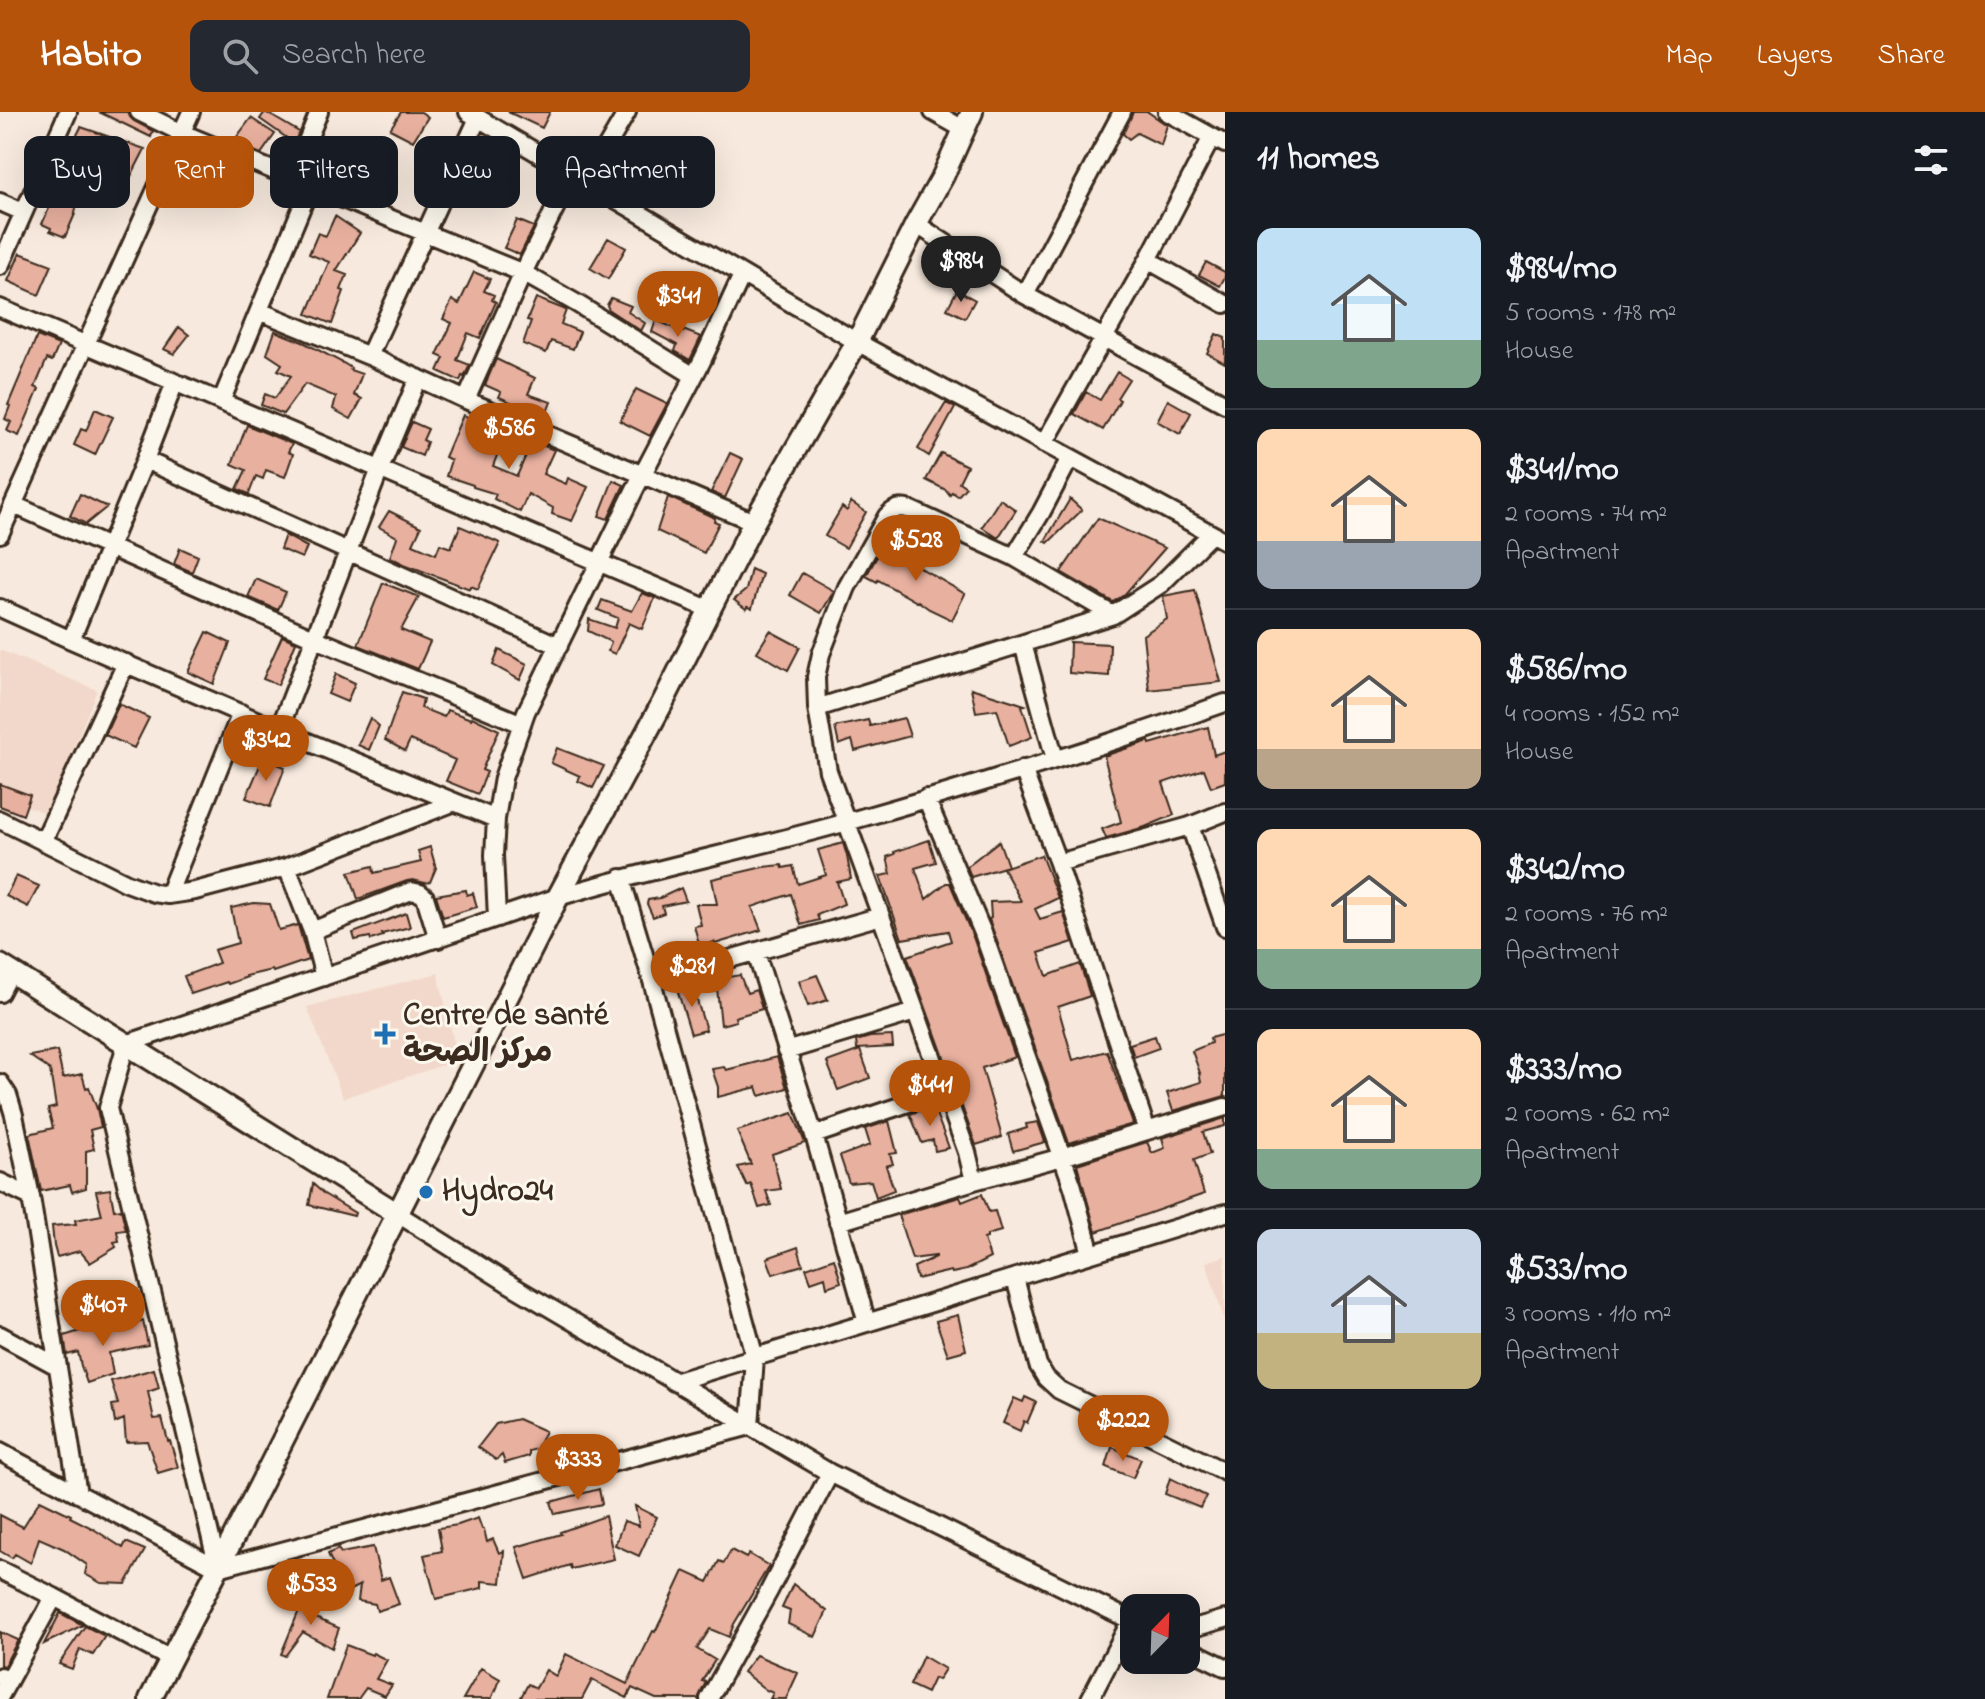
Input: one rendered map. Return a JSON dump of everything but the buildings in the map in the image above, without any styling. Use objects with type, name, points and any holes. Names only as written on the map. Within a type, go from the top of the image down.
[{"type":"street","points":[[0,266],[68,112]]},
{"type":"street","points":[[139,112],[270,169]]},
{"type":"street","points":[[0,534],[191,112]]},
{"type":"street","points":[[309,136],[319,112]]},
{"type":"street","points":[[610,136],[627,112]]},
{"type":"street","points":[[150,1699],[558,897],[663,702],[754,522],[857,342],[943,176],[968,121],[933,112]]},
{"type":"street","points":[[1025,295],[1122,112]]},
{"type":"street","points":[[1044,444],[1218,140],[1167,112]]},
{"type":"street","points":[[369,356],[477,115],[536,151]]},
{"type":"street","points":[[0,202],[23,212]]},
{"type":"street","points":[[221,402],[302,208]]},
{"type":"street","points":[[367,208],[523,273],[694,376]]},
{"type":"street","points":[[466,400],[523,273],[561,208]]},
{"type":"street","points":[[629,208],[857,342],[1218,538],[1161,584],[1113,615],[817,708]]},
{"type":"street","points":[[916,224],[1025,295],[1225,404]]},
{"type":"street","points":[[1148,260],[1225,304]]},
{"type":"street","points":[[497,918],[496,819],[503,778],[526,712],[742,275]]},
{"type":"street","points":[[0,308],[711,610]]},
{"type":"street","points":[[259,311],[754,522]]},
{"type":"street","points":[[279,730],[418,378]]},
{"type":"street","points":[[71,640],[175,382]]},
{"type":"street","points":[[1014,557],[1070,458]]},
{"type":"street","points":[[145,460],[559,646]]},
{"type":"street","points":[[14,505],[316,639],[522,724]]},
{"type":"street","points":[[974,1181],[967,1152],[828,771],[817,708],[816,677],[821,654],[847,587],[887,516],[900,507],[1014,557],[1113,615]]},
{"type":"street","points":[[0,608],[279,730],[496,819]]},
{"type":"street","points":[[1023,644],[1055,759]]},
{"type":"street","points":[[43,842],[126,663]]},
{"type":"street","points":[[126,1044],[558,897],[621,878],[846,823],[1134,735],[1225,703]]},
{"type":"street","points":[[168,895],[241,713]]},
{"type":"street","points":[[1023,769],[1058,863],[1147,1131]]},
{"type":"street","points":[[926,798],[983,933],[1073,1187],[1091,1254]]},
{"type":"street","points":[[0,820],[127,883],[168,895],[287,867],[455,802]]},
{"type":"street","points":[[1058,863],[1190,826],[1225,812]]},
{"type":"street","points":[[1190,826],[1225,927]]},
{"type":"street","points":[[287,867],[312,931],[324,977]]},
{"type":"street","points":[[621,878],[755,1358],[750,1426]]},
{"type":"street","points":[[312,931],[411,891],[425,897],[438,939]]},
{"type":"street","points":[[652,981],[881,916]]},
{"type":"street","points":[[756,953],[814,1135],[867,1323]]},
{"type":"street","points":[[0,993],[6,968],[519,1289],[830,1473],[1120,1615]]},
{"type":"street","points":[[786,1051],[915,1012]]},
{"type":"street","points":[[126,1044],[108,1108],[218,1568]]},
{"type":"street","points":[[0,1083],[8,1095],[14,1115],[31,1197],[78,1494]]},
{"type":"street","points":[[814,1135],[944,1091]]},
{"type":"street","points":[[838,1222],[1225,1107]]},
{"type":"street","points":[[0,1182],[31,1197]]},
{"type":"street","points":[[674,1382],[1225,1213]]},
{"type":"street","points":[[1015,1278],[1038,1365],[1046,1378],[1059,1390],[1225,1472]]},
{"type":"street","points":[[0,1335],[57,1366]]},
{"type":"street","points":[[0,1452],[218,1568],[750,1426]]},
{"type":"street","points":[[709,1699],[830,1473]]},
{"type":"street","points":[[0,1570],[171,1659]]},
{"type":"street","points":[[0,1696],[4,1678],[54,1597]]},
{"type":"street","points":[[1200,1626],[1225,1619]]},
{"type":"street","points":[[1090,1699],[1120,1643]]},
{"type":"street","points":[[1200,1655],[1225,1667]]},
{"type":"shaded area","points":[[0,650],[97,690],[47,814],[0,795]]},
{"type":"shaded area","name":"Centre de santé مركز الصحة","points":[[438,973],[458,1060],[343,1098],[307,1007]]},
{"type":"shaded area","points":[[1225,1256],[1225,1322],[1206,1262]]},
{"type":"place","name":"Centre de santé مركز الصحة","points":[[385,1034]]},
{"type":"place","name":"Hydro24","points":[[426,1192]]}]
